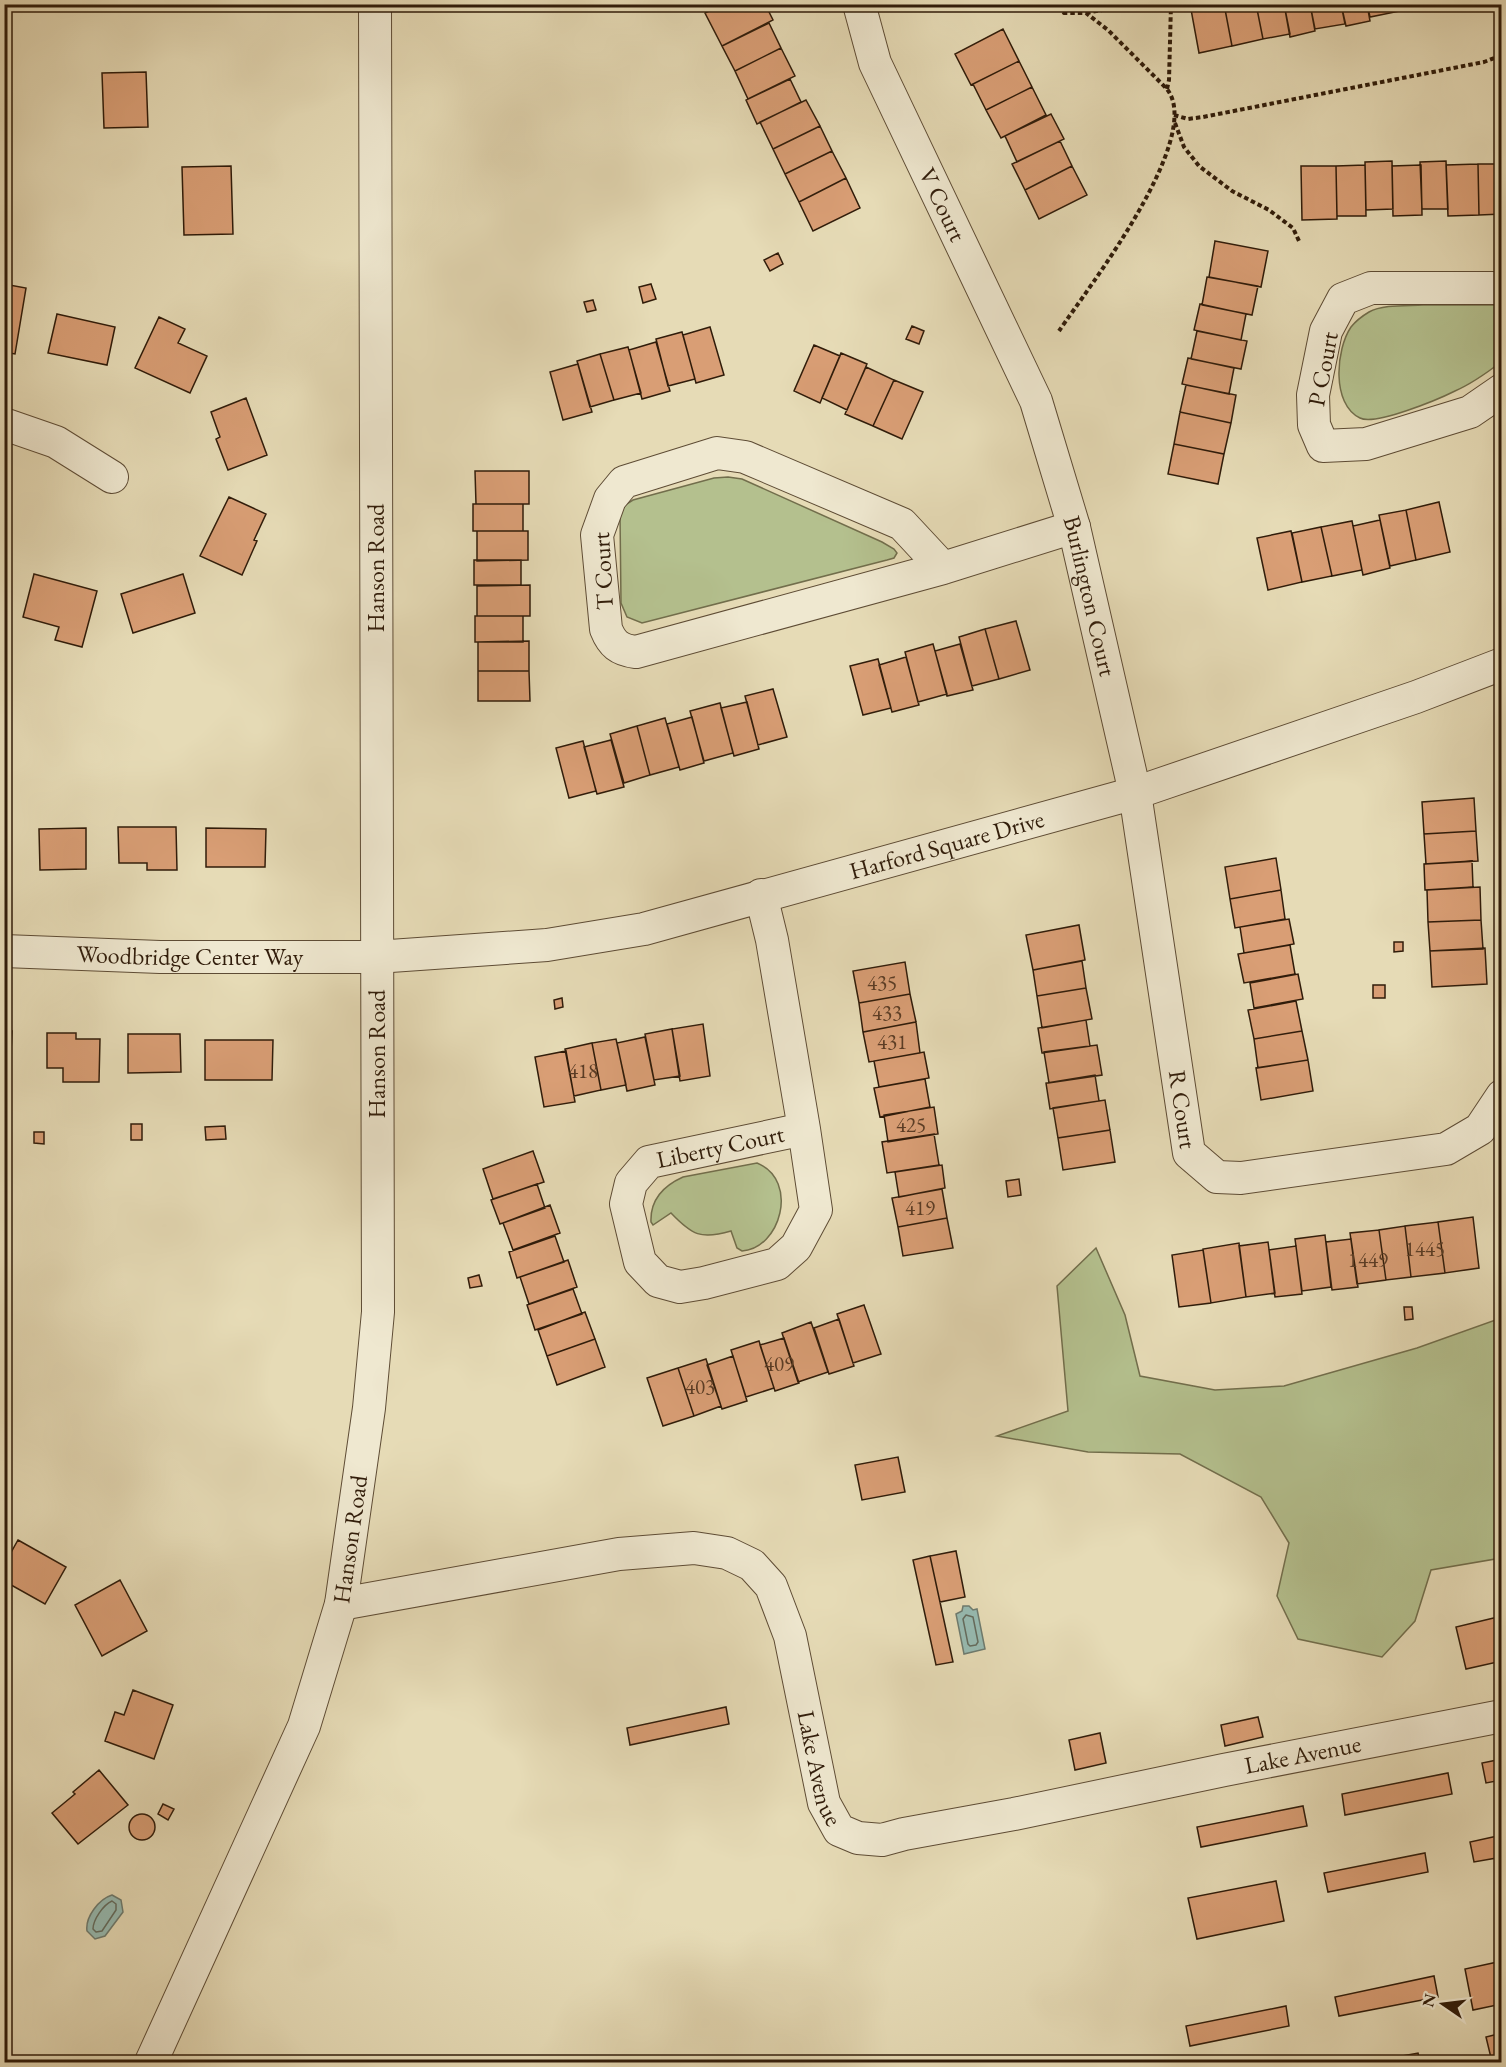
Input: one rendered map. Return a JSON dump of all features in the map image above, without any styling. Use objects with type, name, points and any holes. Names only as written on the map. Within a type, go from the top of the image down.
[{"type":"street","name":"Hanson Road","points":[[151,2062],[304,1726],[341,1604],[369,1408],[378,1312],[375,4]]},
{"type":"street","name":"V Court","points":[[859,4],[875,63],[1036,401]]},
{"type":"street","name":"P Court","points":[[1502,288],[1371,288],[1343,299],[1326,331],[1312,395],[1314,425],[1323,446],[1366,444],[1470,412],[1502,390]]},
{"type":"street","name":"Burlington Court","points":[[1036,401],[1074,527],[1135,793]]},
{"type":"street","points":[[4,424],[56,442],[112,477]]},
{"type":"street","name":"T Court","points":[[943,568],[902,524],[745,457],[717,453],[624,482],[610,499],[597,535],[606,629],[611,642],[624,650],[636,652],[943,568],[1074,527]]},
{"type":"street","name":"Harford Square Drive","points":[[376,957],[547,945],[644,929],[1135,793],[1416,697],[1502,664]]},
{"type":"street","name":"R Court","points":[[1135,793],[1189,1152],[1217,1177],[1241,1178],[1446,1149],[1479,1129],[1502,1096]]},
{"type":"street","name":"Liberty Court","points":[[761,895],[772,939],[804,1129],[816,1210],[796,1247],[777,1264],[704,1284],[680,1287],[658,1281],[640,1262],[626,1204],[631,1183],[649,1162],[804,1129]]},
{"type":"street","name":"Woodbridge Center Way","points":[[4,951],[160,957],[376,957]]},
{"type":"street","name":"Lake Avenue","points":[[341,1604],[619,1554],[694,1548],[727,1553],[752,1565],[771,1586],[790,1636],[824,1803],[839,1830],[858,1838],[882,1840],[1502,1716]]},
{"type":"path","points":[[1060,4],[1064,13],[1086,13],[1135,4]]},
{"type":"path","points":[[1167,89],[1171,4]]},
{"type":"path","points":[[1059,331],[1143,206],[1161,168],[1174,122],[1172,96],[1167,89],[1108,30],[1086,13]]},
{"type":"path","points":[[1174,115],[1188,119],[1203,117],[1484,62],[1502,55]]},
{"type":"path","points":[[1174,122],[1180,132],[1184,147],[1199,166],[1232,191],[1269,210],[1293,228],[1299,241]]},
{"type":"green space","points":[[1423,305],[1501,305],[1501,362],[1467,385],[1422,405],[1379,418],[1360,418],[1344,401],[1340,389],[1342,349],[1351,327],[1375,309]]},
{"type":"green space","points":[[714,478],[742,479],[882,542],[897,553],[894,558],[887,560],[642,623],[627,617],[621,603],[620,514],[625,505],[633,500]]},
{"type":"green space","points":[[757,1163],[770,1172],[778,1184],[781,1198],[780,1213],[775,1227],[766,1239],[755,1247],[742,1251],[737,1248],[731,1231],[712,1235],[698,1234],[691,1231],[671,1213],[653,1225],[651,1222],[655,1200],[664,1189],[683,1177]]},
{"type":"green space","points":[[1096,1248],[1125,1315],[1140,1376],[1215,1390],[1284,1386],[1417,1348],[1501,1318],[1501,1558],[1431,1570],[1415,1621],[1382,1657],[1298,1639],[1277,1596],[1289,1543],[1261,1497],[1180,1454],[1088,1452],[997,1436],[1068,1411],[1057,1286]]},
{"type":"water","points":[[963,1606],[969,1606],[973,1610],[977,1609],[985,1649],[964,1654],[956,1614],[962,1611]]},
{"type":"water","points":[[112,1895],[121,1900],[123,1912],[105,1936],[95,1939],[87,1931],[88,1920],[98,1904]]},
{"type":"building","points":[[723,4],[765,4],[773,20],[722,46],[705,13]]},
{"type":"building","points":[[1190,4],[1224,4],[1232,46],[1199,53]]},
{"type":"building","points":[[1224,4],[1256,4],[1263,39],[1232,46]]},
{"type":"building","points":[[1256,4],[1284,4],[1290,34],[1263,39]]},
{"type":"building","points":[[1284,4],[1310,4],[1315,31],[1290,37]]},
{"type":"building","points":[[1310,4],[1341,4],[1345,24],[1315,29]]},
{"type":"building","points":[[1341,4],[1367,4],[1370,21],[1346,26]]},
{"type":"building","points":[[1367,4],[1399,4],[1400,11],[1370,17]]},
{"type":"building","points":[[1399,4],[1431,4],[1400,11]]},
{"type":"building","points":[[769,23],[781,48],[735,71],[722,46]]},
{"type":"building","points":[[1003,29],[1019,61],[971,85],[955,54]]},
{"type":"building","points":[[781,48],[795,76],[748,99],[735,71]]},
{"type":"building","points":[[1019,61],[1032,87],[986,110],[973,84]]},
{"type":"building","points":[[146,72],[148,127],[104,128],[102,73]]},
{"type":"building","points":[[790,79],[801,102],[757,124],[746,100]]},
{"type":"building","points":[[1032,87],[1046,115],[1001,138],[986,110]]},
{"type":"building","points":[[806,100],[820,126],[773,149],[760,122]]},
{"type":"building","points":[[1051,114],[1064,139],[1017,162],[1005,136]]},
{"type":"building","points":[[820,126],[832,151],[785,174],[773,149]]},
{"type":"building","points":[[1060,141],[1072,166],[1025,190],[1012,164]]},
{"type":"building","points":[[832,151],[846,178],[799,202],[785,174]]},
{"type":"building","points":[[1392,161],[1393,209],[1366,210],[1365,162]]},
{"type":"building","points":[[1446,161],[1448,209],[1422,209],[1420,162]]},
{"type":"building","points":[[1478,164],[1479,215],[1448,216],[1446,165]]},
{"type":"building","points":[[1478,164],[1502,164],[1502,214],[1479,215]]},
{"type":"building","points":[[1365,165],[1366,216],[1337,216],[1336,166]]},
{"type":"building","points":[[1421,165],[1422,215],[1393,216],[1392,166]]},
{"type":"building","points":[[231,166],[233,234],[184,235],[182,167]]},
{"type":"building","points":[[1072,166],[1087,195],[1039,219],[1025,190]]},
{"type":"building","points":[[1301,166],[1336,166],[1337,219],[1302,220]]},
{"type":"building","points":[[846,178],[860,208],[813,231],[799,202]]},
{"type":"building","points":[[1215,241],[1268,251],[1261,287],[1209,277]]},
{"type":"building","points":[[778,253],[783,264],[770,271],[764,260]]},
{"type":"building","points":[[1207,277],[1258,286],[1252,315],[1202,305]]},
{"type":"building","points":[[4,284],[26,288],[15,354],[4,352]]},
{"type":"building","points":[[651,284],[656,299],[643,303],[639,287]]},
{"type":"building","points":[[593,300],[596,310],[587,312],[584,302]]},
{"type":"building","points":[[1200,304],[1246,314],[1241,340],[1194,330]]},
{"type":"building","points":[[57,314],[115,327],[107,365],[48,353]]},
{"type":"building","points":[[159,317],[185,329],[178,343],[207,356],[190,393],[135,368]]},
{"type":"building","points":[[912,326],[924,331],[919,344],[906,339]]},
{"type":"building","points":[[710,327],[724,375],[696,383],[683,335]]},
{"type":"building","points":[[1197,331],[1247,341],[1241,369],[1191,359]]},
{"type":"building","points":[[682,332],[695,379],[668,386],[656,339]]},
{"type":"building","points":[[656,342],[670,391],[642,399],[629,350]]},
{"type":"building","points":[[814,345],[840,356],[820,403],[794,391]]},
{"type":"building","points":[[628,347],[641,393],[614,400],[600,354]]},
{"type":"building","points":[[841,353],[867,364],[847,410],[822,398]]},
{"type":"building","points":[[600,354],[614,400],[590,407],[577,361]]},
{"type":"building","points":[[1188,358],[1234,368],[1229,394],[1182,384]]},
{"type":"building","points":[[578,364],[592,412],[563,420],[550,372]]},
{"type":"building","points":[[866,367],[894,380],[873,426],[845,414]]},
{"type":"building","points":[[894,380],[923,392],[902,439],[873,426]]},
{"type":"building","points":[[1186,385],[1236,395],[1231,423],[1180,412]]},
{"type":"building","points":[[246,398],[267,455],[228,470],[216,439],[220,437],[211,412]]},
{"type":"building","points":[[1180,412],[1231,423],[1224,454],[1174,444]]},
{"type":"building","points":[[1174,444],[1224,454],[1218,484],[1168,474]]},
{"type":"building","points":[[475,471],[529,471],[529,504],[476,504]]},
{"type":"building","points":[[229,497],[266,514],[242,575],[200,556]]},
{"type":"building","points":[[1439,502],[1450,552],[1416,560],[1406,510]]},
{"type":"building","points":[[473,504],[523,504],[523,531],[473,531]]},
{"type":"building","points":[[1406,510],[1416,560],[1390,566],[1379,515]]},
{"type":"building","points":[[1380,520],[1390,568],[1363,575],[1353,526]]},
{"type":"building","points":[[1352,521],[1362,570],[1332,576],[1321,527]]},
{"type":"building","points":[[4,522],[10,523],[4,548]]},
{"type":"building","points":[[1321,527],[1332,576],[1302,582],[1292,533]]},
{"type":"building","points":[[477,531],[528,531],[528,560],[477,561]]},
{"type":"building","points":[[1291,531],[1302,582],[1268,590],[1257,538]]},
{"type":"building","points":[[474,560],[521,560],[521,585],[474,585]]},
{"type":"building","points":[[34,574],[97,591],[82,647],[55,640],[59,627],[23,617]]},
{"type":"building","points":[[183,574],[195,613],[133,633],[121,594]]},
{"type":"building","points":[[530,585],[530,616],[477,616],[477,586]]},
{"type":"building","points":[[475,616],[523,616],[523,642],[475,642]]},
{"type":"building","points":[[1016,621],[1030,670],[999,679],[985,629]]},
{"type":"building","points":[[985,629],[999,679],[972,686],[959,637]]},
{"type":"building","points":[[529,641],[529,671],[478,671],[478,642]]},
{"type":"building","points":[[933,644],[947,694],[918,702],[905,652]]},
{"type":"building","points":[[960,644],[973,690],[947,696],[935,651]]},
{"type":"building","points":[[906,657],[919,705],[892,712],[879,665]]},
{"type":"building","points":[[878,659],[891,708],[863,715],[850,666]]},
{"type":"building","points":[[478,671],[529,671],[530,701],[478,701]]},
{"type":"building","points":[[773,689],[787,737],[758,745],[745,696]]},
{"type":"building","points":[[747,702],[759,749],[734,756],[721,708]]},
{"type":"building","points":[[720,703],[733,753],[704,761],[690,711]]},
{"type":"building","points":[[692,717],[704,763],[680,770],[667,724]]},
{"type":"building","points":[[665,718],[679,767],[650,775],[637,726]]},
{"type":"building","points":[[637,726],[650,775],[624,783],[610,734]]},
{"type":"building","points":[[611,740],[624,787],[597,794],[584,747]]},
{"type":"building","points":[[583,741],[596,791],[569,798],[556,748]]},
{"type":"building","points":[[1474,798],[1476,831],[1424,834],[1422,802]]},
{"type":"building","points":[[118,827],[176,827],[177,870],[147,870],[147,863],[119,863]]},
{"type":"building","points":[[86,828],[86,869],[40,870],[39,829]]},
{"type":"building","points":[[206,828],[266,829],[265,867],[206,867]]},
{"type":"building","points":[[1476,831],[1478,861],[1426,864],[1424,834]]},
{"type":"building","points":[[1276,858],[1281,890],[1230,899],[1225,867]]},
{"type":"building","points":[[1472,861],[1473,887],[1425,890],[1424,864]]},
{"type":"building","points":[[1480,887],[1481,920],[1428,922],[1427,890]]},
{"type":"building","points":[[1281,890],[1285,919],[1235,928],[1230,899]]},
{"type":"building","points":[[1289,919],[1294,944],[1244,953],[1240,927]]},
{"type":"building","points":[[1481,920],[1483,949],[1430,951],[1428,922]]},
{"type":"building","points":[[1079,925],[1085,960],[1033,970],[1026,935]]},
{"type":"building","points":[[1394,942],[1403,942],[1403,951],[1394,952]]},
{"type":"building","points":[[1290,945],[1295,974],[1244,983],[1238,954]]},
{"type":"building","points":[[1485,948],[1487,984],[1432,987],[1430,951]]},
{"type":"building","points":[[1082,961],[1086,988],[1037,996],[1033,970]]},
{"type":"building","points":[[905,962],[910,994],[859,1003],[853,971]]},
{"type":"building","points":[[1298,974],[1303,999],[1254,1008],[1250,983]]},
{"type":"building","points":[[1373,985],[1385,985],[1385,998],[1373,998]]},
{"type":"building","points":[[1086,988],[1092,1019],[1042,1028],[1037,996]]},
{"type":"building","points":[[910,994],[916,1022],[863,1032],[859,1003]]},
{"type":"building","points":[[562,998],[563,1007],[555,1009],[554,1000]]},
{"type":"building","points":[[1296,1001],[1302,1031],[1254,1039],[1248,1010]]},
{"type":"building","points":[[1086,1020],[1090,1046],[1042,1053],[1038,1028]]},
{"type":"building","points":[[916,1022],[920,1053],[869,1062],[863,1032]]},
{"type":"building","points":[[703,1024],[710,1076],[680,1081],[672,1029]]},
{"type":"building","points":[[672,1029],[680,1076],[654,1080],[645,1034]]},
{"type":"building","points":[[4,1030],[12,1031],[10,1074],[4,1074]]},
{"type":"building","points":[[1302,1031],[1308,1060],[1258,1068],[1254,1039]]},
{"type":"building","points":[[47,1033],[76,1033],[76,1039],[100,1039],[99,1082],[63,1082],[63,1068],[47,1068]]},
{"type":"building","points":[[128,1034],[180,1034],[181,1072],[128,1073]]},
{"type":"building","points":[[645,1037],[655,1085],[627,1091],[617,1043]]},
{"type":"building","points":[[616,1039],[626,1085],[601,1090],[592,1043]]},
{"type":"building","points":[[205,1040],[273,1040],[272,1080],[205,1080]]},
{"type":"building","points":[[592,1043],[601,1090],[574,1096],[565,1049]]},
{"type":"building","points":[[1097,1045],[1102,1075],[1049,1083],[1044,1052]]},
{"type":"building","points":[[566,1051],[575,1102],[544,1107],[535,1057]]},
{"type":"building","points":[[924,1052],[929,1078],[879,1087],[874,1061]]},
{"type":"building","points":[[1308,1060],[1313,1091],[1261,1100],[1256,1068]]},
{"type":"building","points":[[1095,1075],[1099,1101],[1050,1109],[1046,1083]]},
{"type":"building","points":[[925,1079],[930,1107],[880,1117],[874,1088]]},
{"type":"building","points":[[1105,1100],[1110,1130],[1058,1138],[1053,1108]]},
{"type":"building","points":[[934,1107],[938,1134],[888,1142],[884,1115]]},
{"type":"building","points":[[131,1124],[142,1124],[142,1140],[131,1140]]},
{"type":"building","points":[[225,1126],[226,1139],[206,1140],[205,1127]]},
{"type":"building","points":[[1110,1130],[1115,1162],[1063,1170],[1058,1138]]},
{"type":"building","points":[[34,1132],[44,1132],[44,1144],[34,1143]]},
{"type":"building","points":[[934,1134],[939,1165],[887,1173],[882,1142]]},
{"type":"building","points":[[533,1151],[544,1182],[493,1199],[483,1169]]},
{"type":"building","points":[[942,1165],[945,1188],[899,1197],[895,1172]]},
{"type":"building","points":[[1019,1179],[1021,1195],[1008,1197],[1006,1181]]},
{"type":"building","points":[[537,1184],[545,1208],[500,1224],[491,1200]]},
{"type":"building","points":[[942,1189],[947,1218],[898,1227],[892,1198]]},
{"type":"building","points":[[550,1205],[560,1233],[513,1250],[503,1223]]},
{"type":"building","points":[[1473,1217],[1479,1268],[1445,1273],[1438,1222]]},
{"type":"building","points":[[947,1218],[953,1248],[903,1256],[898,1227]]},
{"type":"building","points":[[1438,1222],[1445,1273],[1411,1277],[1405,1226]]},
{"type":"building","points":[[1405,1226],[1411,1277],[1386,1280],[1379,1230]]},
{"type":"building","points":[[1379,1230],[1386,1280],[1357,1284],[1350,1233]]},
{"type":"building","points":[[1325,1235],[1331,1287],[1302,1291],[1295,1239]]},
{"type":"building","points":[[555,1236],[564,1262],[517,1278],[509,1252]]},
{"type":"building","points":[[1351,1239],[1358,1287],[1332,1290],[1326,1242]]},
{"type":"building","points":[[1268,1242],[1275,1293],[1246,1297],[1239,1246]]},
{"type":"building","points":[[1239,1243],[1246,1297],[1211,1303],[1203,1249]]},
{"type":"building","points":[[1296,1246],[1302,1294],[1275,1297],[1269,1250]]},
{"type":"building","points":[[1203,1250],[1211,1303],[1179,1307],[1172,1255]]},
{"type":"building","points":[[568,1260],[577,1287],[529,1304],[520,1277]]},
{"type":"building","points":[[479,1275],[482,1286],[470,1288],[468,1278]]},
{"type":"building","points":[[573,1289],[582,1314],[535,1330],[527,1305]]},
{"type":"building","points":[[864,1305],[881,1354],[853,1363],[837,1314]]},
{"type":"building","points":[[1404,1307],[1412,1307],[1413,1319],[1405,1320]]},
{"type":"building","points":[[585,1312],[595,1339],[547,1356],[538,1330]]},
{"type":"building","points":[[839,1319],[854,1366],[829,1374],[814,1328]]},
{"type":"building","points":[[811,1322],[828,1372],[798,1382],[782,1333]]},
{"type":"building","points":[[784,1338],[799,1383],[775,1391],[760,1345]]},
{"type":"building","points":[[595,1339],[605,1367],[557,1385],[547,1356]]},
{"type":"building","points":[[759,1341],[774,1388],[746,1397],[731,1350]]},
{"type":"building","points":[[733,1356],[747,1401],[722,1409],[707,1365]]},
{"type":"building","points":[[706,1359],[721,1406],[694,1416],[678,1368]]},
{"type":"building","points":[[678,1368],[694,1416],[663,1426],[647,1378]]},
{"type":"building","points":[[898,1457],[905,1492],[862,1500],[855,1465]]},
{"type":"building","points":[[18,1540],[66,1567],[45,1604],[4,1581],[4,1565]]},
{"type":"building","points":[[956,1551],[965,1597],[940,1602],[930,1556]]},
{"type":"building","points":[[930,1556],[953,1662],[936,1665],[913,1560]]},
{"type":"building","points":[[120,1580],[147,1631],[102,1656],[75,1605]]},
{"type":"building","points":[[1502,1616],[1502,1661],[1466,1669],[1456,1627]]},
{"type":"building","points":[[133,1690],[173,1705],[154,1759],[105,1741],[115,1712],[124,1715]]},
{"type":"building","points":[[726,1707],[729,1724],[630,1745],[627,1728]]},
{"type":"building","points":[[1258,1717],[1263,1737],[1225,1746],[1221,1725]]},
{"type":"building","points":[[1100,1733],[1106,1763],[1075,1770],[1069,1740]]},
{"type":"building","points":[[1502,1759],[1502,1780],[1486,1783],[1482,1763]]},
{"type":"building","points":[[99,1770],[128,1805],[78,1844],[52,1813]]},
{"type":"building","points":[[1448,1773],[1452,1794],[1345,1815],[1342,1794]]},
{"type":"building","points":[[163,1804],[174,1809],[168,1820],[158,1814]]},
{"type":"building","points":[[1303,1806],[1307,1826],[1201,1847],[1197,1827]]},
{"type":"building","points":[[142,1814],[151,1818],[155,1827],[151,1836],[142,1840],[133,1836],[129,1827],[133,1818]]},
{"type":"building","points":[[4,1819],[7,1819],[7,1858],[4,1858]]},
{"type":"building","points":[[1502,1835],[1502,1857],[1474,1862],[1470,1842]]},
{"type":"building","points":[[1425,1853],[1428,1872],[1328,1892],[1324,1873]]},
{"type":"building","points":[[1276,1881],[1284,1921],[1197,1939],[1188,1898]]},
{"type":"building","points":[[1502,1961],[1502,2004],[1473,2010],[1465,1969]]},
{"type":"building","points":[[1434,1976],[1438,1997],[1339,2016],[1335,1997]]},
{"type":"building","points":[[1286,2006],[1289,2026],[1190,2046],[1186,2026]]},
{"type":"building","points":[[1502,2033],[1502,2062],[1492,2062],[1486,2037]]},
{"type":"building","points":[[1418,2053],[1420,2062],[1369,2062]]},
{"type":"building","points":[[4,2055],[21,2061],[21,2062],[4,2062]]}]
